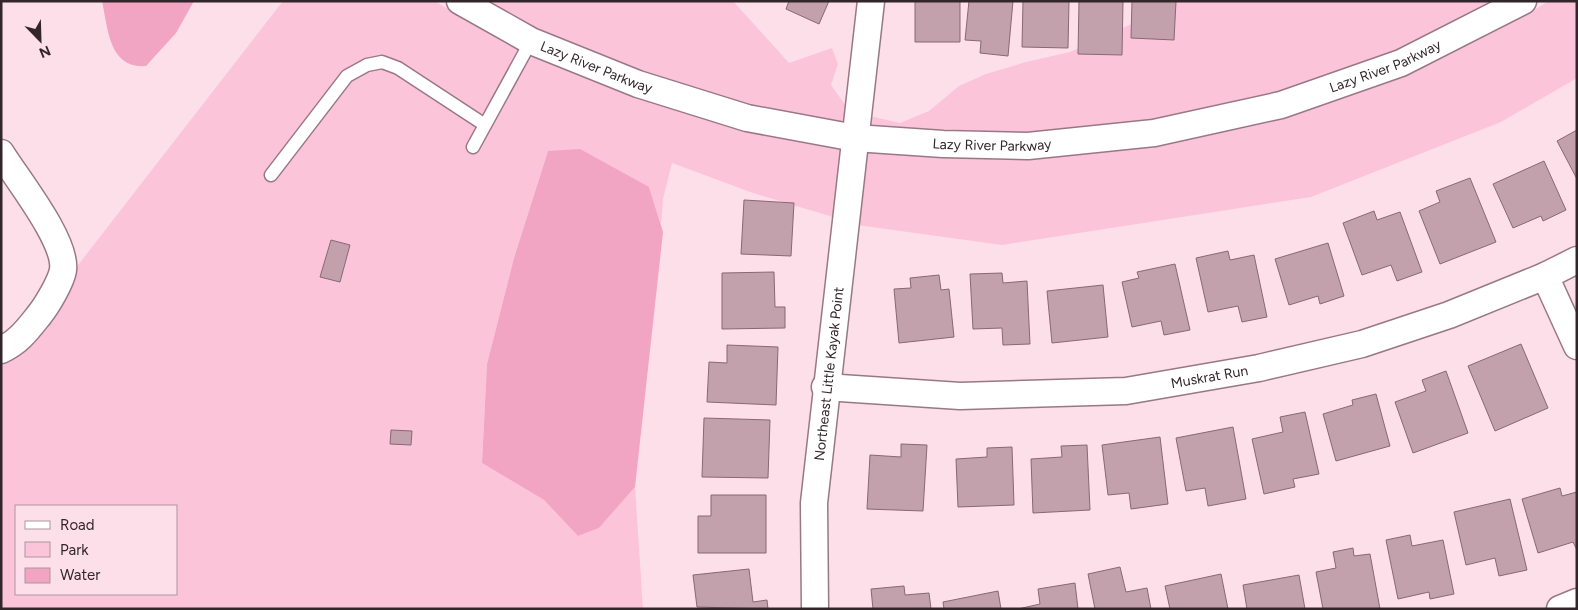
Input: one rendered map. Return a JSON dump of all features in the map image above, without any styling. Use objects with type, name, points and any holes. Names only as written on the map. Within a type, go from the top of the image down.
[{"type":"street","name":"Lazy River Parkway","points":[[460,1],[531,41],[638,84],[747,118],[854,138],[1028,146],[1154,132],[1281,105],[1400,63],[1523,1]]},
{"type":"street","name":"Northeast Little Kayak Point","points":[[815,609],[814,503],[825,387],[871,1]]},
{"type":"street","points":[[1,153],[54,233],[62,255],[63,270],[46,306],[25,334],[13,345],[1,350]]},
{"type":"street","name":"Muskrat Run","points":[[825,387],[960,396],[1126,391],[1259,368],[1362,344],[1449,315],[1545,276],[1577,260]]},
{"type":"street","points":[[1545,276],[1577,346]]},
{"type":"street","points":[[1560,609],[1577,602]]},
{"type":"lane","points":[[473,147],[531,41]]},
{"type":"lane","points":[[271,175],[347,76],[367,65],[382,62],[398,68],[485,125]]},
{"type":"green space","points":[[283,1],[434,1],[527,53],[744,131],[841,149],[833,217],[753,193],[672,163],[663,199],[661,225],[649,187],[548,151],[514,258],[487,364],[482,463],[544,500],[578,536],[599,528],[635,487],[643,609],[1,609],[1,364],[21,355],[50,322],[52,323],[63,305],[61,303],[75,269]]},
{"type":"green space","points":[[486,1],[733,1],[789,63],[832,48],[838,64],[831,85],[846,106],[844,123],[749,105],[641,72],[535,29]]},
{"type":"green space","points":[[1144,1],[1496,1],[1395,51],[1277,92],[1151,120],[1027,133],[869,126],[870,116],[900,123],[929,111],[959,86],[986,74],[1070,52],[1136,22]]},
{"type":"green space","points":[[1549,1],[1577,1],[1577,78],[1501,122],[1311,197],[1002,245],[857,225],[866,152],[967,158],[1037,159],[1163,143],[1221,132],[1278,118],[1334,101],[1389,80],[1444,57],[1497,31]]},
{"type":"water","points":[[102,1],[194,1],[176,33],[146,66],[134,65],[124,61],[117,54],[109,35]]},
{"type":"water","points":[[580,149],[649,187],[663,232],[635,487],[599,528],[578,536],[544,500],[482,463],[487,364],[514,258],[548,151]]},
{"type":"building","points":[[789,1],[829,1],[819,24],[786,9]]},
{"type":"building","points":[[915,1],[960,1],[960,42],[915,42]]},
{"type":"building","points":[[969,1],[1013,1],[1008,56],[980,53],[981,41],[965,40]]},
{"type":"building","points":[[1023,1],[1069,1],[1068,48],[1022,47]]},
{"type":"building","points":[[1079,1],[1123,1],[1122,55],[1078,54]]},
{"type":"building","points":[[1132,1],[1176,1],[1174,40],[1131,38]]},
{"type":"building","points":[[1577,130],[1577,179],[1557,141]]},
{"type":"building","points":[[1544,161],[1566,210],[1543,221],[1541,216],[1513,228],[1493,184]]},
{"type":"building","points":[[1470,178],[1496,242],[1440,264],[1419,211],[1440,202],[1436,191]]},
{"type":"building","points":[[744,200],[794,203],[791,256],[741,254]]},
{"type":"building","points":[[1374,211],[1377,220],[1400,212],[1422,272],[1397,281],[1391,265],[1362,275],[1343,223]]},
{"type":"building","points":[[331,240],[350,245],[340,282],[320,277]]},
{"type":"building","points":[[1328,243],[1344,296],[1320,304],[1318,296],[1289,305],[1275,259]]},
{"type":"building","points":[[1228,251],[1230,260],[1254,255],[1267,317],[1242,322],[1238,306],[1208,312],[1196,258]]},
{"type":"building","points":[[1175,264],[1190,330],[1164,335],[1161,321],[1132,327],[1122,282],[1139,278],[1137,272]]},
{"type":"building","points":[[774,272],[775,307],[785,307],[785,328],[722,329],[722,273]]},
{"type":"building","points":[[1002,273],[1003,283],[1027,281],[1030,344],[1003,345],[1002,328],[973,329],[970,274]]},
{"type":"building","points":[[939,275],[941,290],[949,289],[954,337],[899,343],[894,289],[911,288],[910,278]]},
{"type":"building","points":[[1103,285],[1108,337],[1052,343],[1047,291]]},
{"type":"building","points":[[1521,344],[1548,408],[1495,431],[1468,366]]},
{"type":"building","points":[[727,345],[778,347],[776,405],[707,402],[709,362],[727,363]]},
{"type":"building","points":[[1446,371],[1468,433],[1413,453],[1395,402],[1426,391],[1422,380]]},
{"type":"building","points":[[1376,394],[1390,446],[1336,461],[1323,414],[1353,405],[1352,400]]},
{"type":"building","points":[[1305,412],[1319,474],[1293,479],[1295,487],[1264,494],[1252,439],[1283,432],[1280,417]]},
{"type":"building","points":[[704,418],[770,420],[768,478],[702,477]]},
{"type":"building","points":[[1233,427],[1246,499],[1208,506],[1205,488],[1186,491],[1176,438]]},
{"type":"building","points":[[391,430],[412,431],[411,445],[390,444]]},
{"type":"building","points":[[1160,437],[1168,504],[1131,509],[1129,493],[1108,495],[1102,445]]},
{"type":"building","points":[[901,444],[927,445],[923,511],[867,509],[870,455],[901,457]]},
{"type":"building","points":[[1087,445],[1090,510],[1033,513],[1031,459],[1062,457],[1061,446]]},
{"type":"building","points":[[1012,447],[1014,505],[958,507],[956,459],[987,457],[987,448]]},
{"type":"building","points":[[1560,488],[1562,496],[1577,492],[1577,550],[1573,542],[1538,553],[1522,499]]},
{"type":"building","points":[[711,495],[766,495],[766,553],[698,553],[698,516],[711,516]]},
{"type":"building","points":[[1510,499],[1527,570],[1499,576],[1495,558],[1466,565],[1454,512]]},
{"type":"building","points":[[1410,535],[1412,546],[1443,540],[1454,594],[1430,599],[1429,592],[1398,599],[1386,540]]},
{"type":"building","points":[[1353,548],[1354,556],[1370,554],[1380,609],[1323,609],[1316,572],[1336,568],[1333,552]]},
{"type":"building","points":[[1120,567],[1126,592],[1147,588],[1151,609],[1095,609],[1088,574]]},
{"type":"building","points":[[749,569],[753,602],[767,600],[768,609],[697,607],[693,575]]},
{"type":"building","points":[[1221,574],[1228,609],[1170,609],[1165,586]]},
{"type":"building","points":[[1299,575],[1305,609],[1247,609],[1243,585]]},
{"type":"building","points":[[1075,583],[1078,609],[1018,609],[1040,604],[1038,589]]},
{"type":"building","points":[[904,586],[905,595],[929,593],[931,609],[873,609],[871,589]]},
{"type":"building","points":[[998,591],[1001,609],[944,609],[943,602]]}]
